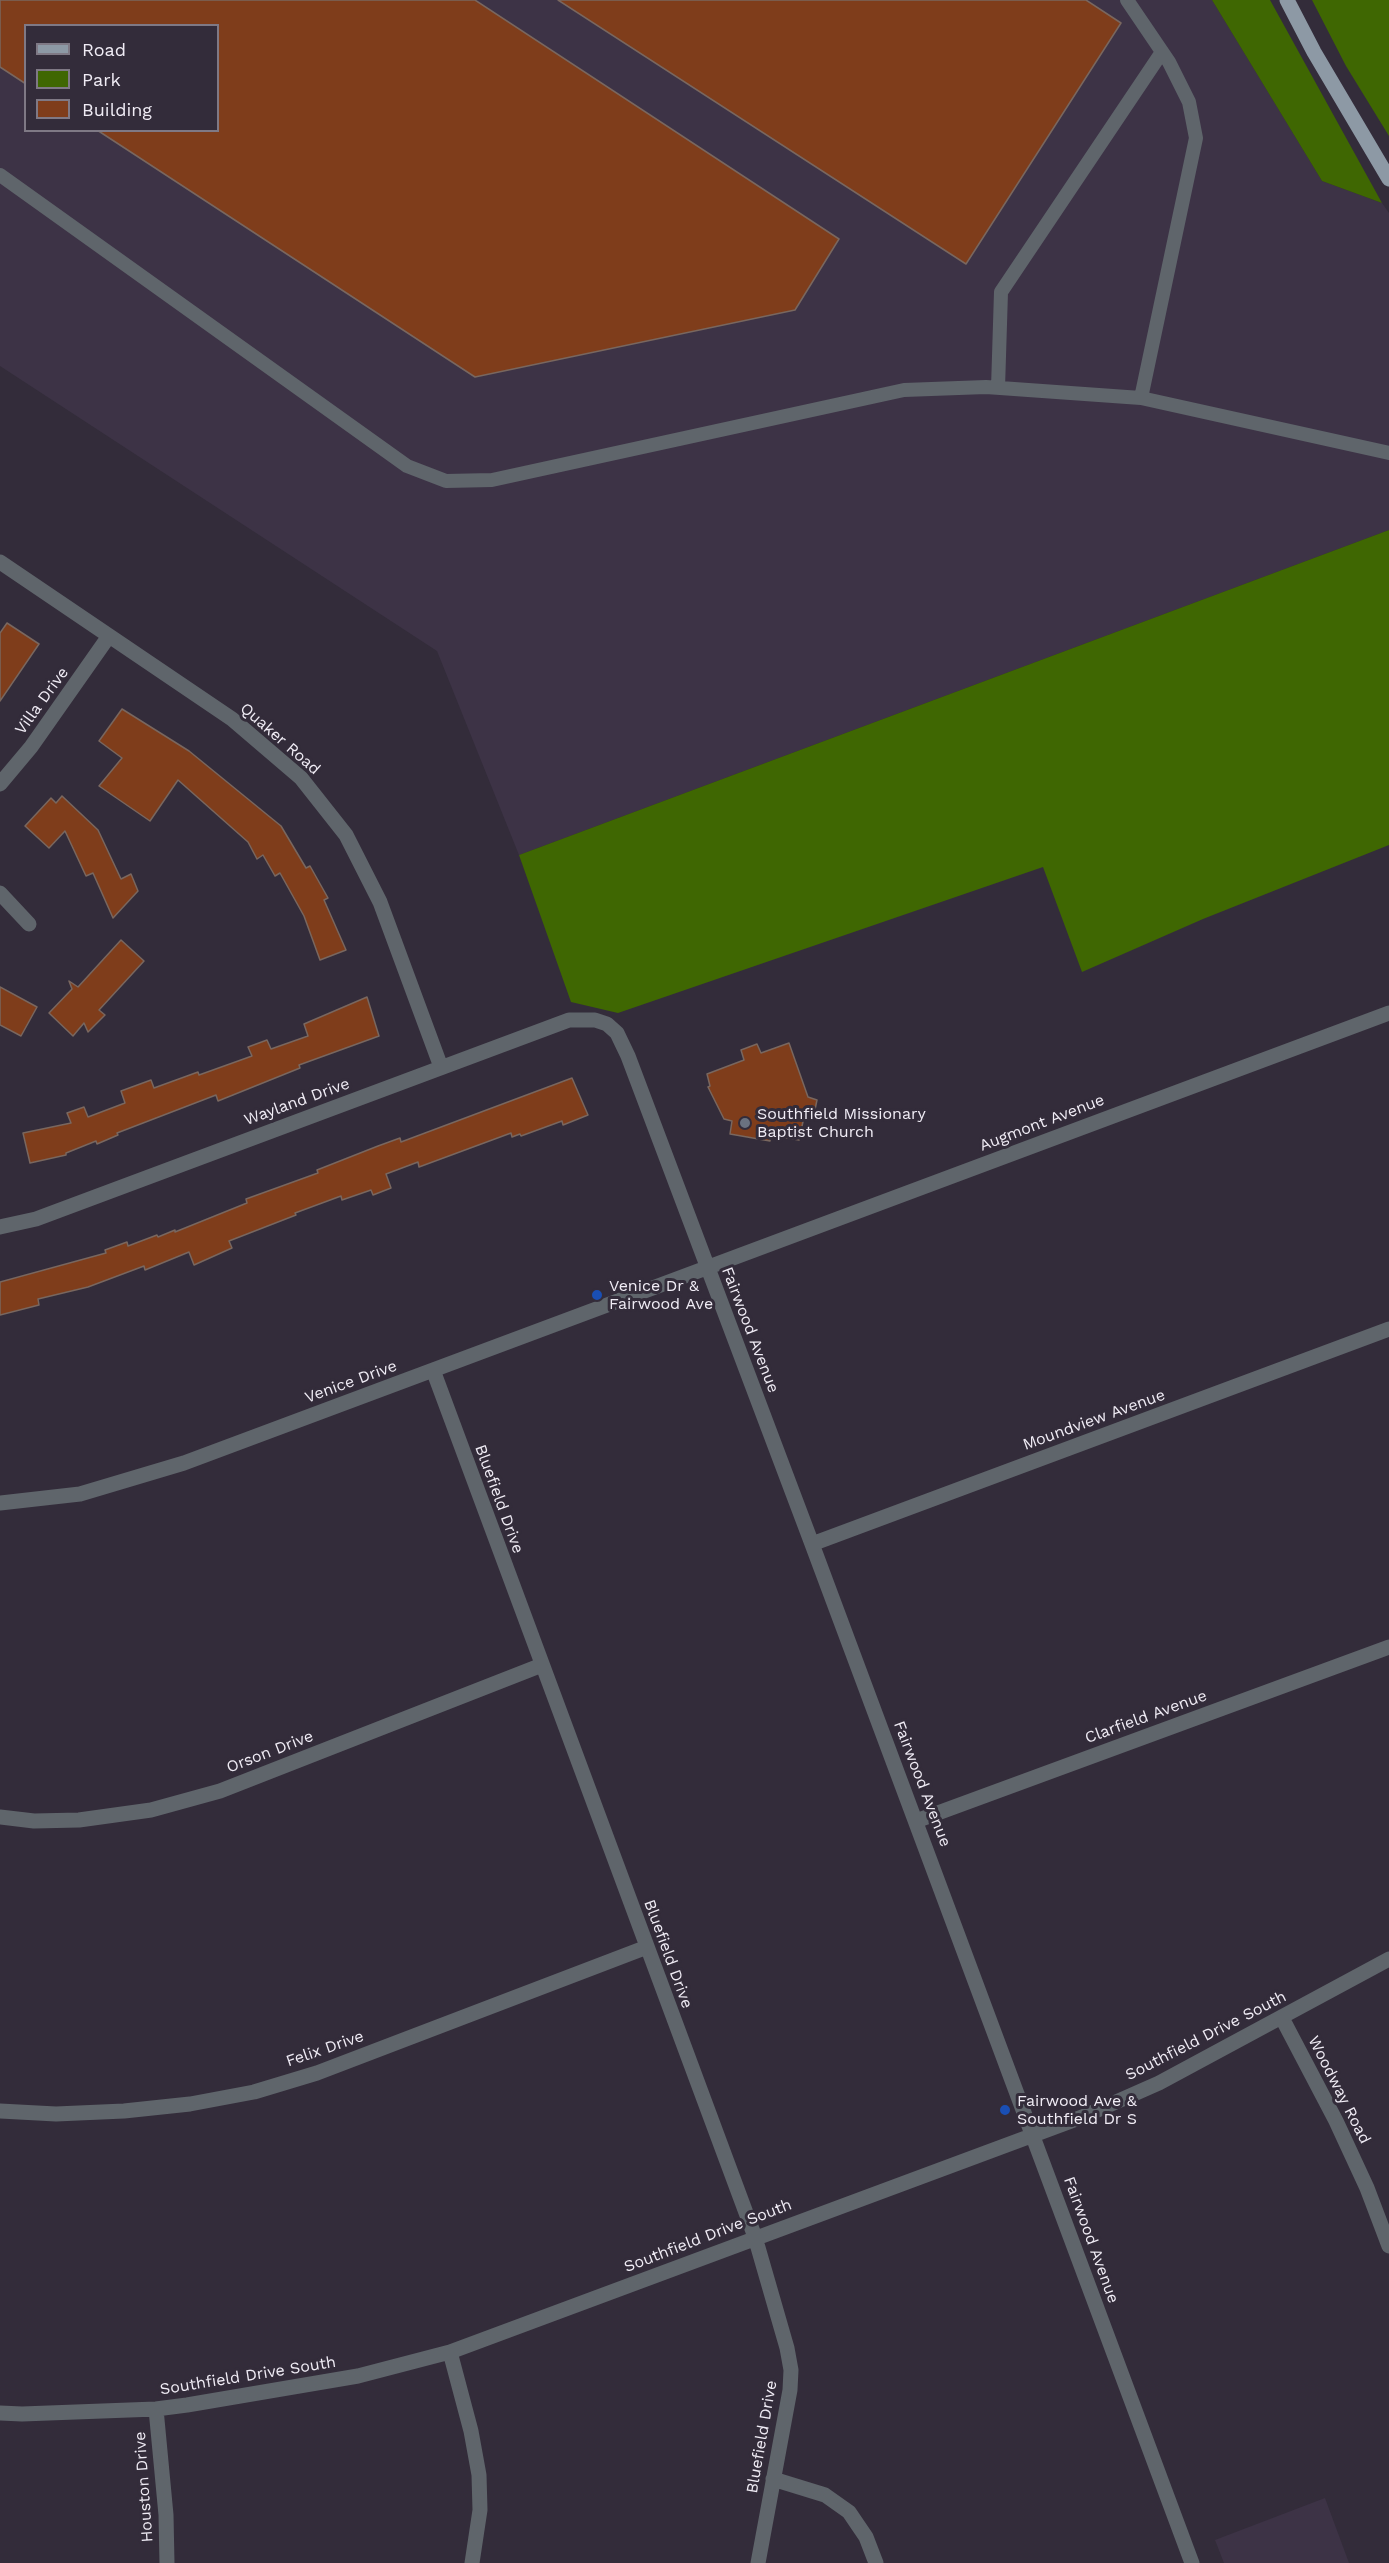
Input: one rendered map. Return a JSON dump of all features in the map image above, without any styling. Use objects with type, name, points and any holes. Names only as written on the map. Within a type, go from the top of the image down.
[{"type":"main road","points":[[1287,0],[1314,52],[1389,179]]},
{"type":"street","name":"Quaker Road","points":[[0,562],[241,726],[302,778],[326,808],[357,855],[380,902],[441,1067]]},
{"type":"street","name":"Villa Drive","points":[[0,784],[31,747],[109,636]]},
{"type":"street","points":[[0,893],[29,924]]},
{"type":"street","name":"Augmont Avenue","points":[[708,1269],[1389,1013]]},
{"type":"street","name":"Wayland Drive","points":[[0,1227],[36,1219],[569,1020],[595,1020],[607,1024]]},
{"type":"street","name":"Fairwood Avenue","points":[[607,1024],[617,1033],[628,1056],[1192,2563]]},
{"type":"street","name":"Venice Drive","points":[[0,1503],[80,1494],[184,1463],[708,1269]]},
{"type":"street","name":"Moundview Avenue","points":[[812,1544],[1389,1329]]},
{"type":"street","name":"Bluefield Drive","points":[[433,1370],[755,2237],[787,2348],[791,2370],[790,2390],[758,2563]]},
{"type":"street","name":"Clarfield Avenue","points":[[916,1821],[1389,1647]]},
{"type":"street","name":"Orson Drive","points":[[0,1817],[34,1821],[79,1820],[151,1810],[220,1791],[542,1665]]},
{"type":"street","name":"Felix Drive","points":[[0,2111],[56,2114],[124,2111],[190,2104],[254,2092],[317,2073],[646,1947]]},
{"type":"street","name":"Southfield Drive South","points":[[0,2413],[156,2409],[358,2376],[450,2352],[1082,2117],[1159,2083],[1389,1959]]},
{"type":"street","name":"Woodway Road","points":[[1282,2018],[1336,2121],[1367,2188],[1389,2246]]},
{"type":"street","points":[[450,2352],[471,2431],[479,2475],[480,2510],[472,2563]]},
{"type":"street","name":"Houston Drive","points":[[156,2409],[166,2515],[167,2563]]},
{"type":"street","points":[[773,2479],[825,2495],[849,2512],[866,2537],[876,2563]]},
{"type":"lane","points":[[1127,0],[1162,52],[1189,102],[1196,138],[1141,398]]},
{"type":"lane","points":[[998,388],[1001,292],[1162,52]]},
{"type":"lane","points":[[0,175],[407,466],[446,481],[492,480],[904,390],[998,388],[1141,398],[1389,453]]},
{"type":"shaded area","points":[[0,0],[1212,0],[1322,181],[1382,203],[1389,213],[1389,530],[519,855],[437,651],[0,366]]},
{"type":"shaded area","points":[[1325,2498],[1349,2563],[1224,2563],[1215,2540]]},
{"type":"green space","points":[[1212,0],[1270,0],[1382,203],[1322,181]]},
{"type":"green space","points":[[1312,0],[1389,0],[1389,136],[1346,66]]},
{"type":"green space","points":[[1389,530],[1389,845],[1203,919],[1082,972],[1043,867],[618,1013],[571,1002],[519,855]]},
{"type":"building","points":[[0,0],[475,0],[839,239],[795,310],[475,377],[100,132],[219,132],[219,24],[24,24],[24,83],[0,67]]},
{"type":"building","points":[[558,0],[1086,0],[1121,23],[966,264]]},
{"type":"building","points":[[7,623],[39,644],[0,701],[0,633]]},
{"type":"building","points":[[122,709],[189,751],[281,826],[306,868],[310,866],[328,898],[324,900],[346,950],[320,960],[304,916],[280,873],[275,876],[263,855],[257,859],[248,842],[178,780],[150,821],[99,786],[122,758],[99,741]]},
{"type":"building","points":[[62,796],[98,830],[121,879],[131,874],[138,891],[113,918],[93,873],[86,876],[65,831],[49,848],[25,826],[51,798],[56,803]]},
{"type":"building","points":[[121,940],[144,961],[99,1010],[105,1015],[88,1032],[84,1023],[73,1036],[49,1013],[72,989],[69,981],[78,987]]},
{"type":"building","points":[[0,987],[37,1007],[21,1036],[0,1025]]},
{"type":"building","points":[[367,997],[379,1036],[299,1065],[300,1068],[218,1101],[216,1095],[117,1133],[118,1135],[97,1144],[96,1141],[66,1153],[66,1155],[30,1163],[23,1133],[71,1123],[67,1113],[84,1107],[88,1117],[125,1103],[121,1091],[151,1080],[154,1088],[252,1056],[248,1047],[267,1040],[271,1049],[308,1036],[304,1024]]},
{"type":"building","points":[[789,1043],[808,1097],[817,1100],[813,1119],[804,1117],[799,1140],[770,1135],[770,1141],[730,1134],[732,1121],[724,1119],[708,1087],[710,1086],[707,1074],[744,1060],[741,1050],[757,1044],[761,1053]]},
{"type":"building","points":[[572,1078],[588,1115],[563,1125],[562,1121],[521,1136],[520,1134],[512,1137],[511,1133],[419,1167],[418,1162],[386,1174],[391,1188],[373,1195],[371,1190],[342,1200],[341,1196],[295,1213],[296,1215],[229,1241],[232,1248],[194,1265],[189,1252],[145,1270],[144,1266],[88,1287],[38,1299],[39,1305],[0,1315],[0,1282],[106,1253],[105,1250],[127,1242],[128,1246],[157,1235],[158,1237],[175,1230],[175,1232],[247,1203],[246,1199],[318,1173],[317,1170],[378,1146],[400,1138],[401,1142]]},
{"type":"place","name":"Southfield Missionary Baptist Church","points":[[745,1123]]},
{"type":"place","name":"Venice Dr & Fairwood Ave","points":[[597,1295]]},
{"type":"place","name":"Fairwood Ave & Southfield Dr S","points":[[1005,2110]]}]
